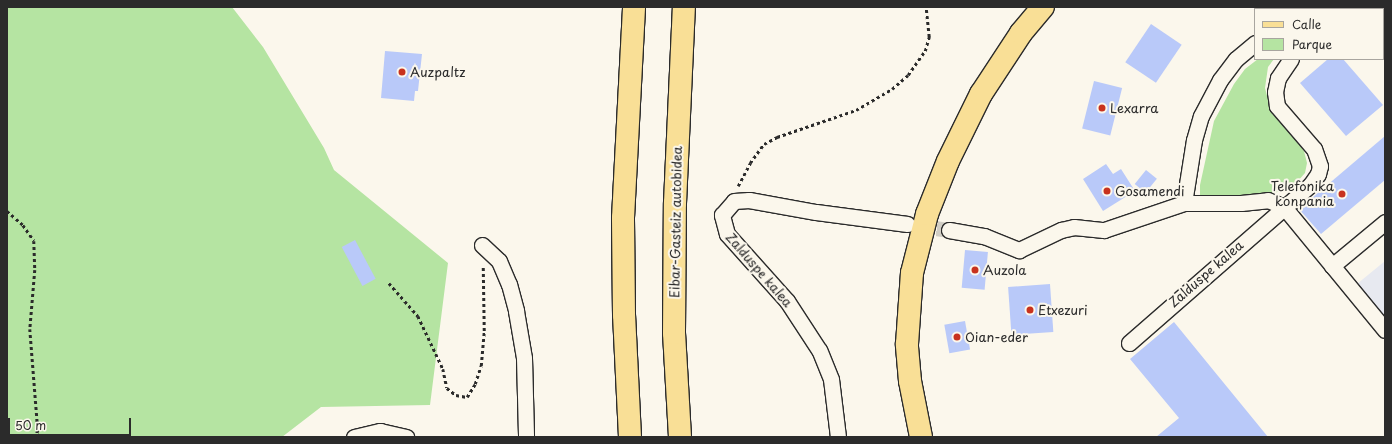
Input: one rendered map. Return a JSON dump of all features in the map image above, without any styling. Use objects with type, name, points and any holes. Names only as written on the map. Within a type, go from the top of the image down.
[{"type":"main road","points":[[630,437],[624,314],[623,218],[634,7]]},
{"type":"main road","name":"Eibar-Gasteiz autobidea","points":[[680,437],[674,333],[675,203],[684,7]]},
{"type":"main road","points":[[921,437],[910,381],[907,344],[912,273],[927,214],[948,161],[981,94],[1021,33],[1043,7]]},
{"type":"street","points":[[1184,203],[1194,140],[1201,116],[1220,80],[1236,59],[1254,44]]},
{"type":"street","name":"Zalduspe kalea","points":[[1129,343],[1311,184],[1320,166],[1314,150],[1277,106],[1275,92],[1278,78],[1290,60]]},
{"type":"street","points":[[736,201],[752,200],[810,211],[907,224]]},
{"type":"street","points":[[949,230],[984,236],[1019,250],[1061,230],[1074,227],[1104,230],[1184,203],[1241,203],[1268,200],[1284,207],[1385,330]]},
{"type":"street","name":"Zalduspe kalea","points":[[736,201],[727,206],[722,215],[725,230],[787,301],[819,350],[831,379],[838,437]]},
{"type":"street","points":[[1332,266],[1385,222]]},
{"type":"street","points":[[482,245],[499,260],[509,284],[516,311],[524,358],[526,437]]},
{"type":"street","points":[[354,437],[380,431],[406,437]]},
{"type":"path","points":[[736,201],[736,189],[750,163],[764,144],[777,137],[856,110],[892,89],[908,75],[926,51],[929,37],[926,7]]},
{"type":"path","points":[[7,211],[23,225],[34,241],[35,270],[30,329],[38,430],[36,437]]},
{"type":"path","points":[[389,283],[418,316],[443,368],[447,388],[456,395],[467,397],[475,384],[481,366],[484,331],[482,245]]},
{"type":"shaded area","points":[[1385,261],[1385,318],[1357,284]]},
{"type":"green space","points":[[7,7],[232,7],[263,47],[324,148],[334,170],[448,263],[430,405],[321,407],[282,437],[7,437]]},
{"type":"green space","points":[[1257,60],[1273,60],[1268,67],[1265,88],[1270,107],[1304,151],[1307,163],[1305,173],[1297,182],[1281,191],[1263,196],[1200,198],[1200,185],[1214,121],[1234,84],[1245,69]]},
{"type":"building","points":[[1151,24],[1182,45],[1156,83],[1125,62]]},
{"type":"building","name":"Auzpaltz","points":[[385,51],[422,54],[418,91],[415,91],[414,101],[381,98]]},
{"type":"building","points":[[1327,60],[1344,60],[1383,105],[1346,136],[1300,83]]},
{"type":"building","name":"Lexarra","points":[[1094,81],[1122,88],[1110,136],[1082,129]]},
{"type":"building","name":"Telefonika konpania","points":[[1385,136],[1385,180],[1321,234],[1299,209]]},
{"type":"building","name":"Gosamendi","points":[[1106,164],[1113,174],[1121,169],[1135,191],[1103,211],[1083,179]]},
{"type":"building","points":[[1146,170],[1157,179],[1146,193],[1135,184]]},
{"type":"building","points":[[355,240],[376,279],[362,286],[342,247]]},
{"type":"building","name":"Auzola","points":[[965,250],[988,252],[985,290],[962,288]]},
{"type":"building","name":"Etxezuri","points":[[1050,284],[1053,332],[1011,335],[1008,287]]},
{"type":"building","name":"Oian-eder","points":[[965,321],[970,350],[949,353],[944,325]]},
{"type":"building","points":[[1174,322],[1268,437],[1156,437],[1179,418],[1130,359]]},
{"type":"tunnel","points":[[914,225],[949,230]]},
{"type":"place","name":"Auzpaltz","points":[[402,72]]},
{"type":"place","name":"Lexarra","points":[[1102,108]]},
{"type":"place","name":"Gosamendi","points":[[1107,191]]},
{"type":"place","name":"Telefonika konpania","points":[[1342,194]]},
{"type":"place","name":"Auzola","points":[[975,270]]},
{"type":"place","name":"Etxezuri","points":[[1030,310]]},
{"type":"place","name":"Oian-eder","points":[[957,337]]}]
